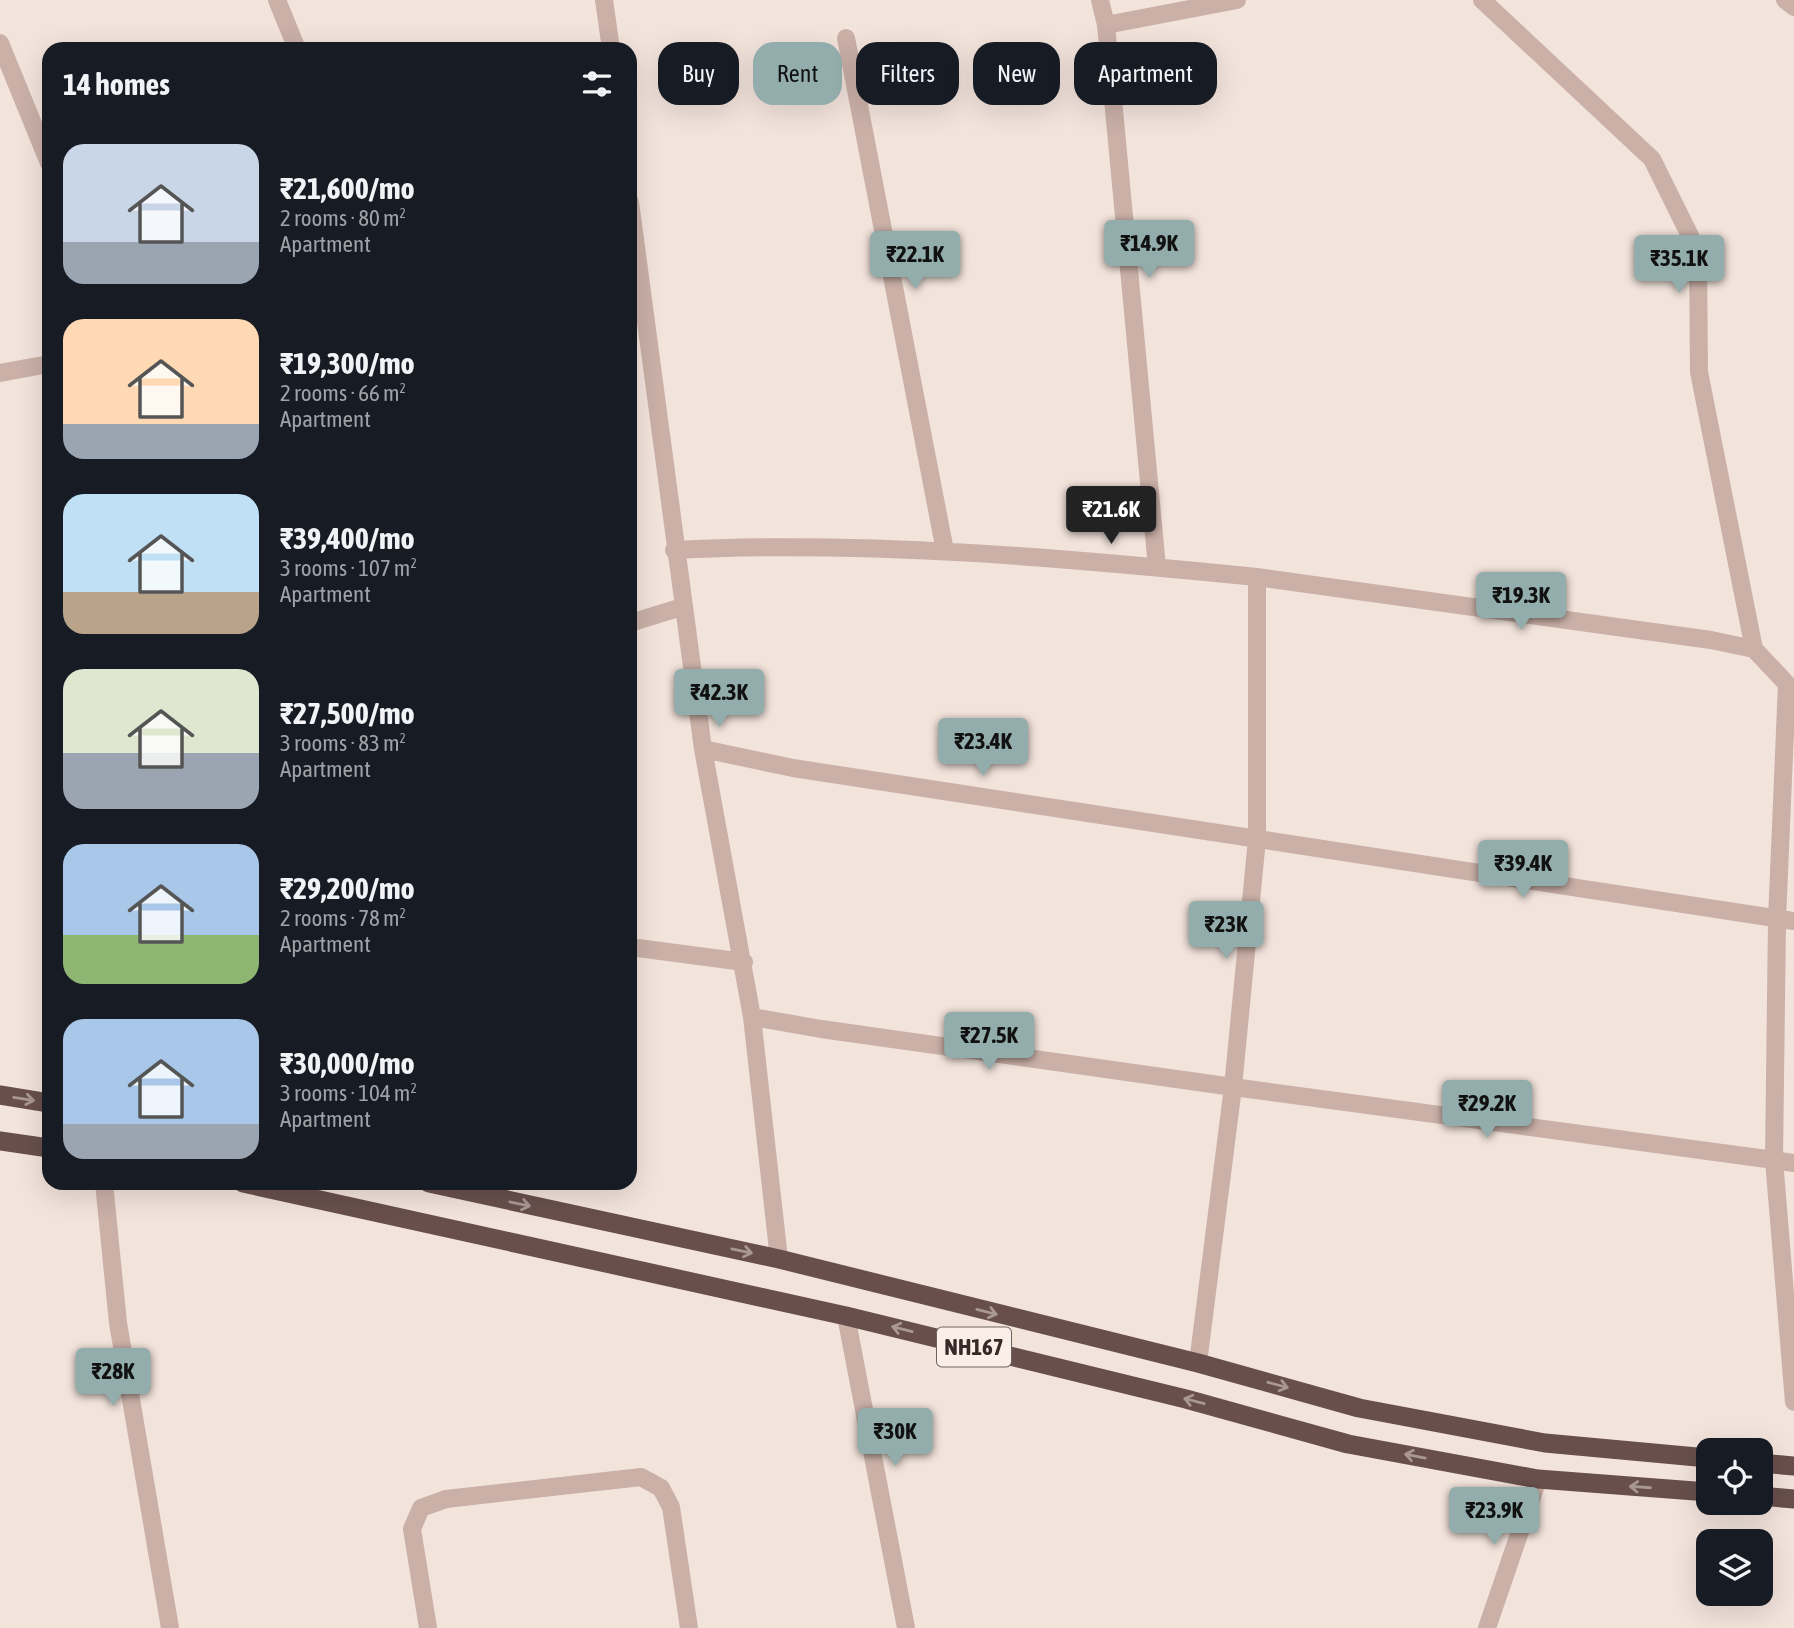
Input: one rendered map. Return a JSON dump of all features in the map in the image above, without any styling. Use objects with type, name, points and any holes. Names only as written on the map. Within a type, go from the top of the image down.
[{"type":"highway","points":[[0,1095],[42,1102]]},
{"type":"highway","points":[[0,1141],[42,1147]]},
{"type":"highway","name":"NH167","points":[[275,1190],[846,1316],[1161,1393],[1348,1444],[1538,1479],[1696,1491]]},
{"type":"highway","name":"NH167","points":[[461,1190],[779,1259],[1198,1363],[1359,1408],[1532,1440],[1696,1457]]},
{"type":"highway","points":[[1773,1464],[1794,1466]]},
{"type":"highway","points":[[1773,1497],[1794,1499]]},
{"type":"street","points":[[277,0],[294,42]]},
{"type":"street","points":[[604,0],[610,42]]},
{"type":"street","points":[[1100,0],[1106,25],[1157,567]]},
{"type":"street","points":[[1106,25],[1237,0]]},
{"type":"street","points":[[1482,0],[1653,159],[1698,252],[1699,372],[1754,649],[1787,684],[1786,921],[1774,1160],[1794,1402]]},
{"type":"street","points":[[1785,0],[1794,7]]},
{"type":"street","points":[[846,38],[945,551]]},
{"type":"street","points":[[1,48],[42,146]]},
{"type":"street","points":[[637,257],[674,550],[703,749],[752,1017],[779,1259]]},
{"type":"street","points":[[0,373],[42,365]]},
{"type":"street","points":[[674,550],[743,546],[945,551],[1157,567],[1257,577],[1698,638],[1754,649]]},
{"type":"street","points":[[1198,1363],[1233,1087],[1257,839],[1257,577]]},
{"type":"street","points":[[637,620],[682,607]]},
{"type":"street","points":[[703,749],[793,768],[1786,921]]},
{"type":"street","points":[[637,948],[744,962]]},
{"type":"street","points":[[752,1017],[821,1030],[1794,1163]]},
{"type":"street","points":[[105,1190],[118,1323],[170,1628]]},
{"type":"street","points":[[846,1316],[906,1628]]},
{"type":"street","points":[[428,1628],[412,1528],[421,1508],[446,1499],[641,1477],[661,1488],[671,1507],[689,1628]]},
{"type":"street","points":[[1487,1628],[1538,1479]]}]
